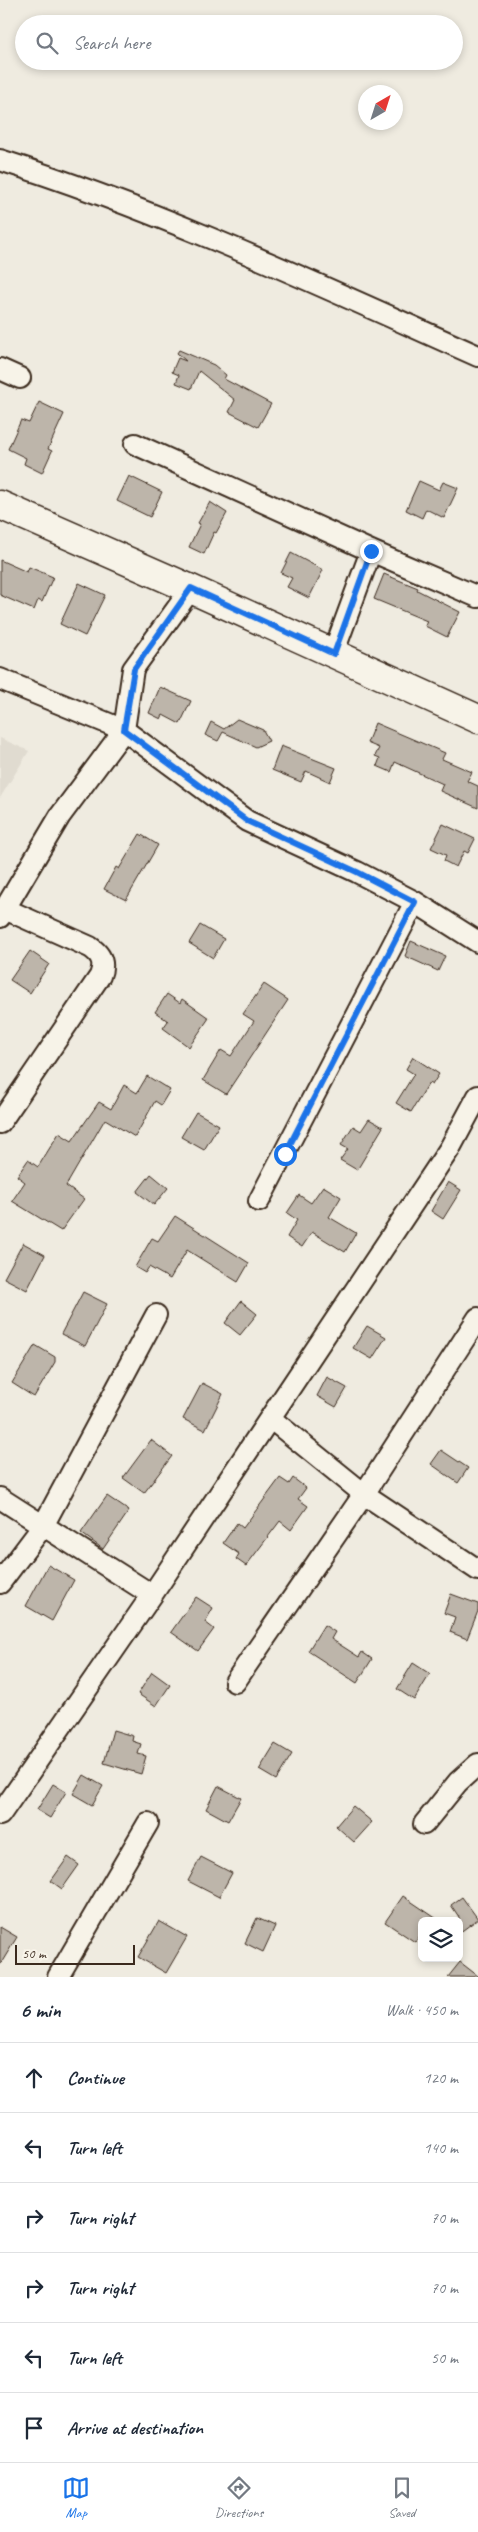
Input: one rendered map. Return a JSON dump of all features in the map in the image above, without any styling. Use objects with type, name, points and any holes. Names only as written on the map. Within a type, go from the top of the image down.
[{"type":"street","points":[[0,160],[63,180],[217,241],[478,356]]},
{"type":"street","points":[[0,369],[20,378]]},
{"type":"street","points":[[135,444],[371,551],[478,597]]},
{"type":"street","points":[[0,505],[191,588],[478,719]]},
{"type":"street","points":[[334,654],[371,551]]},
{"type":"street","points":[[0,1123],[100,976],[104,966],[100,954],[90,947],[2,912],[60,816],[124,730],[134,669],[191,588]]},
{"type":"street","points":[[0,679],[124,730],[247,821],[357,872],[415,902],[477,938]]},
{"type":"street","points":[[259,1201],[415,902]]},
{"type":"street","points":[[0,1815],[152,1595],[450,1148],[478,1096]]},
{"type":"street","points":[[0,1583],[43,1526],[156,1315]]},
{"type":"street","points":[[235,1682],[364,1494],[478,1318]]},
{"type":"street","points":[[270,1418],[364,1494],[478,1570]]},
{"type":"street","points":[[0,1498],[152,1595]]},
{"type":"street","points":[[424,1824],[458,1782],[478,1764]]},
{"type":"street","points":[[58,1977],[148,1823]]},
{"type":"shaded area","points":[[0,738],[29,751],[0,798]]},
{"type":"building","points":[[179,350],[214,365],[226,375],[224,379],[271,404],[258,427],[229,412],[235,400],[199,371],[191,389],[176,383],[179,375],[172,372],[178,358],[186,361],[177,353]]},
{"type":"building","points":[[39,402],[64,414],[48,449],[52,451],[42,473],[24,464],[26,458],[8,449],[21,420],[29,423]]},
{"type":"building","points":[[129,476],[162,492],[150,517],[117,501]]},
{"type":"building","points":[[419,481],[439,490],[443,482],[458,488],[444,518],[426,509],[422,518],[406,510]]},
{"type":"building","points":[[210,502],[227,513],[216,533],[214,532],[204,554],[189,547],[200,524],[198,523]]},
{"type":"building","points":[[291,553],[323,570],[309,598],[287,587],[292,578],[281,573]]},
{"type":"building","points":[[0,560],[27,572],[29,567],[53,577],[42,602],[38,600],[34,610],[0,595]]},
{"type":"building","points":[[384,574],[418,588],[417,590],[460,612],[447,637],[425,626],[427,621],[374,599]]},
{"type":"building","points":[[79,583],[105,595],[85,636],[60,624]]},
{"type":"building","points":[[160,687],[191,701],[180,724],[163,715],[161,719],[149,713]]},
{"type":"building","points":[[237,719],[263,730],[269,741],[256,747],[223,732],[218,741],[205,735],[211,722],[224,729]]},
{"type":"building","points":[[375,723],[445,753],[442,759],[472,772],[467,781],[478,786],[478,808],[440,791],[443,784],[395,762],[391,772],[377,766],[380,758],[375,756],[379,748],[367,743]]},
{"type":"building","points":[[281,746],[336,768],[330,782],[306,771],[301,782],[272,770]]},
{"type":"building","points":[[443,824],[475,839],[468,853],[464,851],[456,867],[444,861],[446,855],[431,848]]},
{"type":"building","points":[[140,834],[158,845],[126,900],[104,889],[116,867],[119,869]]},
{"type":"building","points":[[200,925],[224,939],[213,958],[189,943]]},
{"type":"building","points":[[411,941],[445,956],[438,971],[405,956]]},
{"type":"building","points":[[30,951],[49,964],[30,993],[10,980]]},
{"type":"building","points":[[264,984],[288,1000],[226,1094],[203,1080],[221,1050],[231,1056],[254,1021],[243,1014]]},
{"type":"building","points":[[167,994],[180,1003],[182,999],[209,1018],[189,1047],[163,1028],[168,1021],[155,1012]]},
{"type":"building","points":[[413,1057],[439,1074],[432,1085],[429,1083],[411,1112],[396,1103],[414,1074],[406,1069]]},
{"type":"building","points":[[147,1076],[170,1090],[161,1105],[155,1101],[135,1137],[105,1119],[66,1186],[84,1199],[61,1231],[12,1201],[25,1182],[17,1176],[28,1160],[38,1167],[59,1133],[72,1141],[99,1102],[111,1109],[124,1085],[137,1093]]},
{"type":"building","points":[[196,1112],[219,1125],[204,1150],[181,1137]]},
{"type":"building","points":[[369,1119],[383,1127],[357,1170],[340,1160],[348,1149],[341,1145],[353,1126],[361,1131]]},
{"type":"building","points":[[151,1174],[168,1188],[154,1205],[137,1192]]},
{"type":"building","points":[[448,1182],[461,1190],[443,1219],[431,1211]]},
{"type":"building","points":[[323,1186],[341,1197],[329,1217],[356,1233],[345,1252],[312,1232],[302,1247],[287,1237],[297,1220],[287,1213],[299,1195],[311,1203]]},
{"type":"building","points":[[175,1216],[249,1263],[238,1282],[187,1250],[170,1279],[149,1267],[145,1273],[135,1267],[152,1238],[158,1241]]},
{"type":"building","points":[[23,1243],[45,1255],[27,1290],[4,1278]]},
{"type":"building","points":[[83,1292],[107,1304],[85,1346],[61,1334]]},
{"type":"building","points":[[241,1301],[257,1314],[240,1335],[225,1323]]},
{"type":"building","points":[[367,1326],[386,1337],[372,1359],[353,1348]]},
{"type":"building","points":[[35,1345],[55,1357],[55,1362],[34,1397],[12,1383]]},
{"type":"building","points":[[327,1377],[347,1388],[336,1407],[317,1396]]},
{"type":"building","points":[[202,1383],[223,1394],[205,1430],[183,1419]]},
{"type":"building","points":[[151,1440],[172,1456],[144,1493],[123,1478]]},
{"type":"building","points":[[441,1450],[468,1468],[458,1483],[431,1464]]},
{"type":"building","points":[[280,1478],[289,1484],[293,1478],[306,1488],[298,1499],[308,1506],[291,1530],[280,1521],[246,1566],[236,1559],[239,1554],[223,1543],[237,1523],[243,1528]]},
{"type":"building","points":[[107,1496],[129,1511],[103,1549],[81,1533]]},
{"type":"building","points":[[48,1565],[74,1580],[52,1621],[26,1606]]},
{"type":"building","points":[[451,1594],[478,1604],[478,1611],[467,1639],[450,1632],[455,1617],[444,1613]]},
{"type":"building","points":[[196,1597],[213,1608],[205,1622],[214,1629],[198,1651],[171,1632]]},
{"type":"building","points":[[324,1625],[335,1632],[331,1639],[359,1657],[362,1652],[372,1659],[357,1683],[308,1651]]},
{"type":"building","points":[[413,1663],[430,1674],[414,1700],[397,1689]]},
{"type":"building","points":[[152,1672],[170,1685],[156,1706],[138,1694]]},
{"type":"building","points":[[113,1730],[133,1736],[132,1741],[141,1744],[138,1754],[146,1756],[141,1774],[104,1763]]},
{"type":"building","points":[[275,1744],[292,1754],[276,1780],[259,1770]]},
{"type":"building","points":[[84,1775],[103,1786],[92,1805],[73,1794]]},
{"type":"building","points":[[53,1784],[66,1792],[50,1818],[37,1810]]},
{"type":"building","points":[[218,1786],[241,1798],[228,1821],[206,1809]]},
{"type":"building","points":[[353,1806],[372,1822],[354,1842],[336,1826]]},
{"type":"building","points":[[68,1857],[79,1865],[62,1889],[51,1881]]},
{"type":"building","points":[[201,1857],[232,1873],[219,1897],[188,1881]]},
{"type":"building","points":[[403,1896],[434,1917],[418,1917],[418,1938],[415,1942],[385,1922]]},
{"type":"building","points":[[462,1897],[478,1919],[463,1930],[463,1917],[459,1917],[451,1905]]},
{"type":"building","points":[[257,1918],[275,1926],[263,1952],[245,1943]]},
{"type":"building","points":[[159,1921],[187,1937],[166,1973],[138,1957]]},
{"type":"building","points":[[0,1927],[17,1937],[0,1965]]},
{"type":"building","points":[[460,1962],[478,1976],[478,1977],[448,1977]]},
{"type":"route","points":[[285,1154],[415,902],[357,872],[247,821],[124,730],[134,669],[191,588],[334,654],[371,551]]}]
